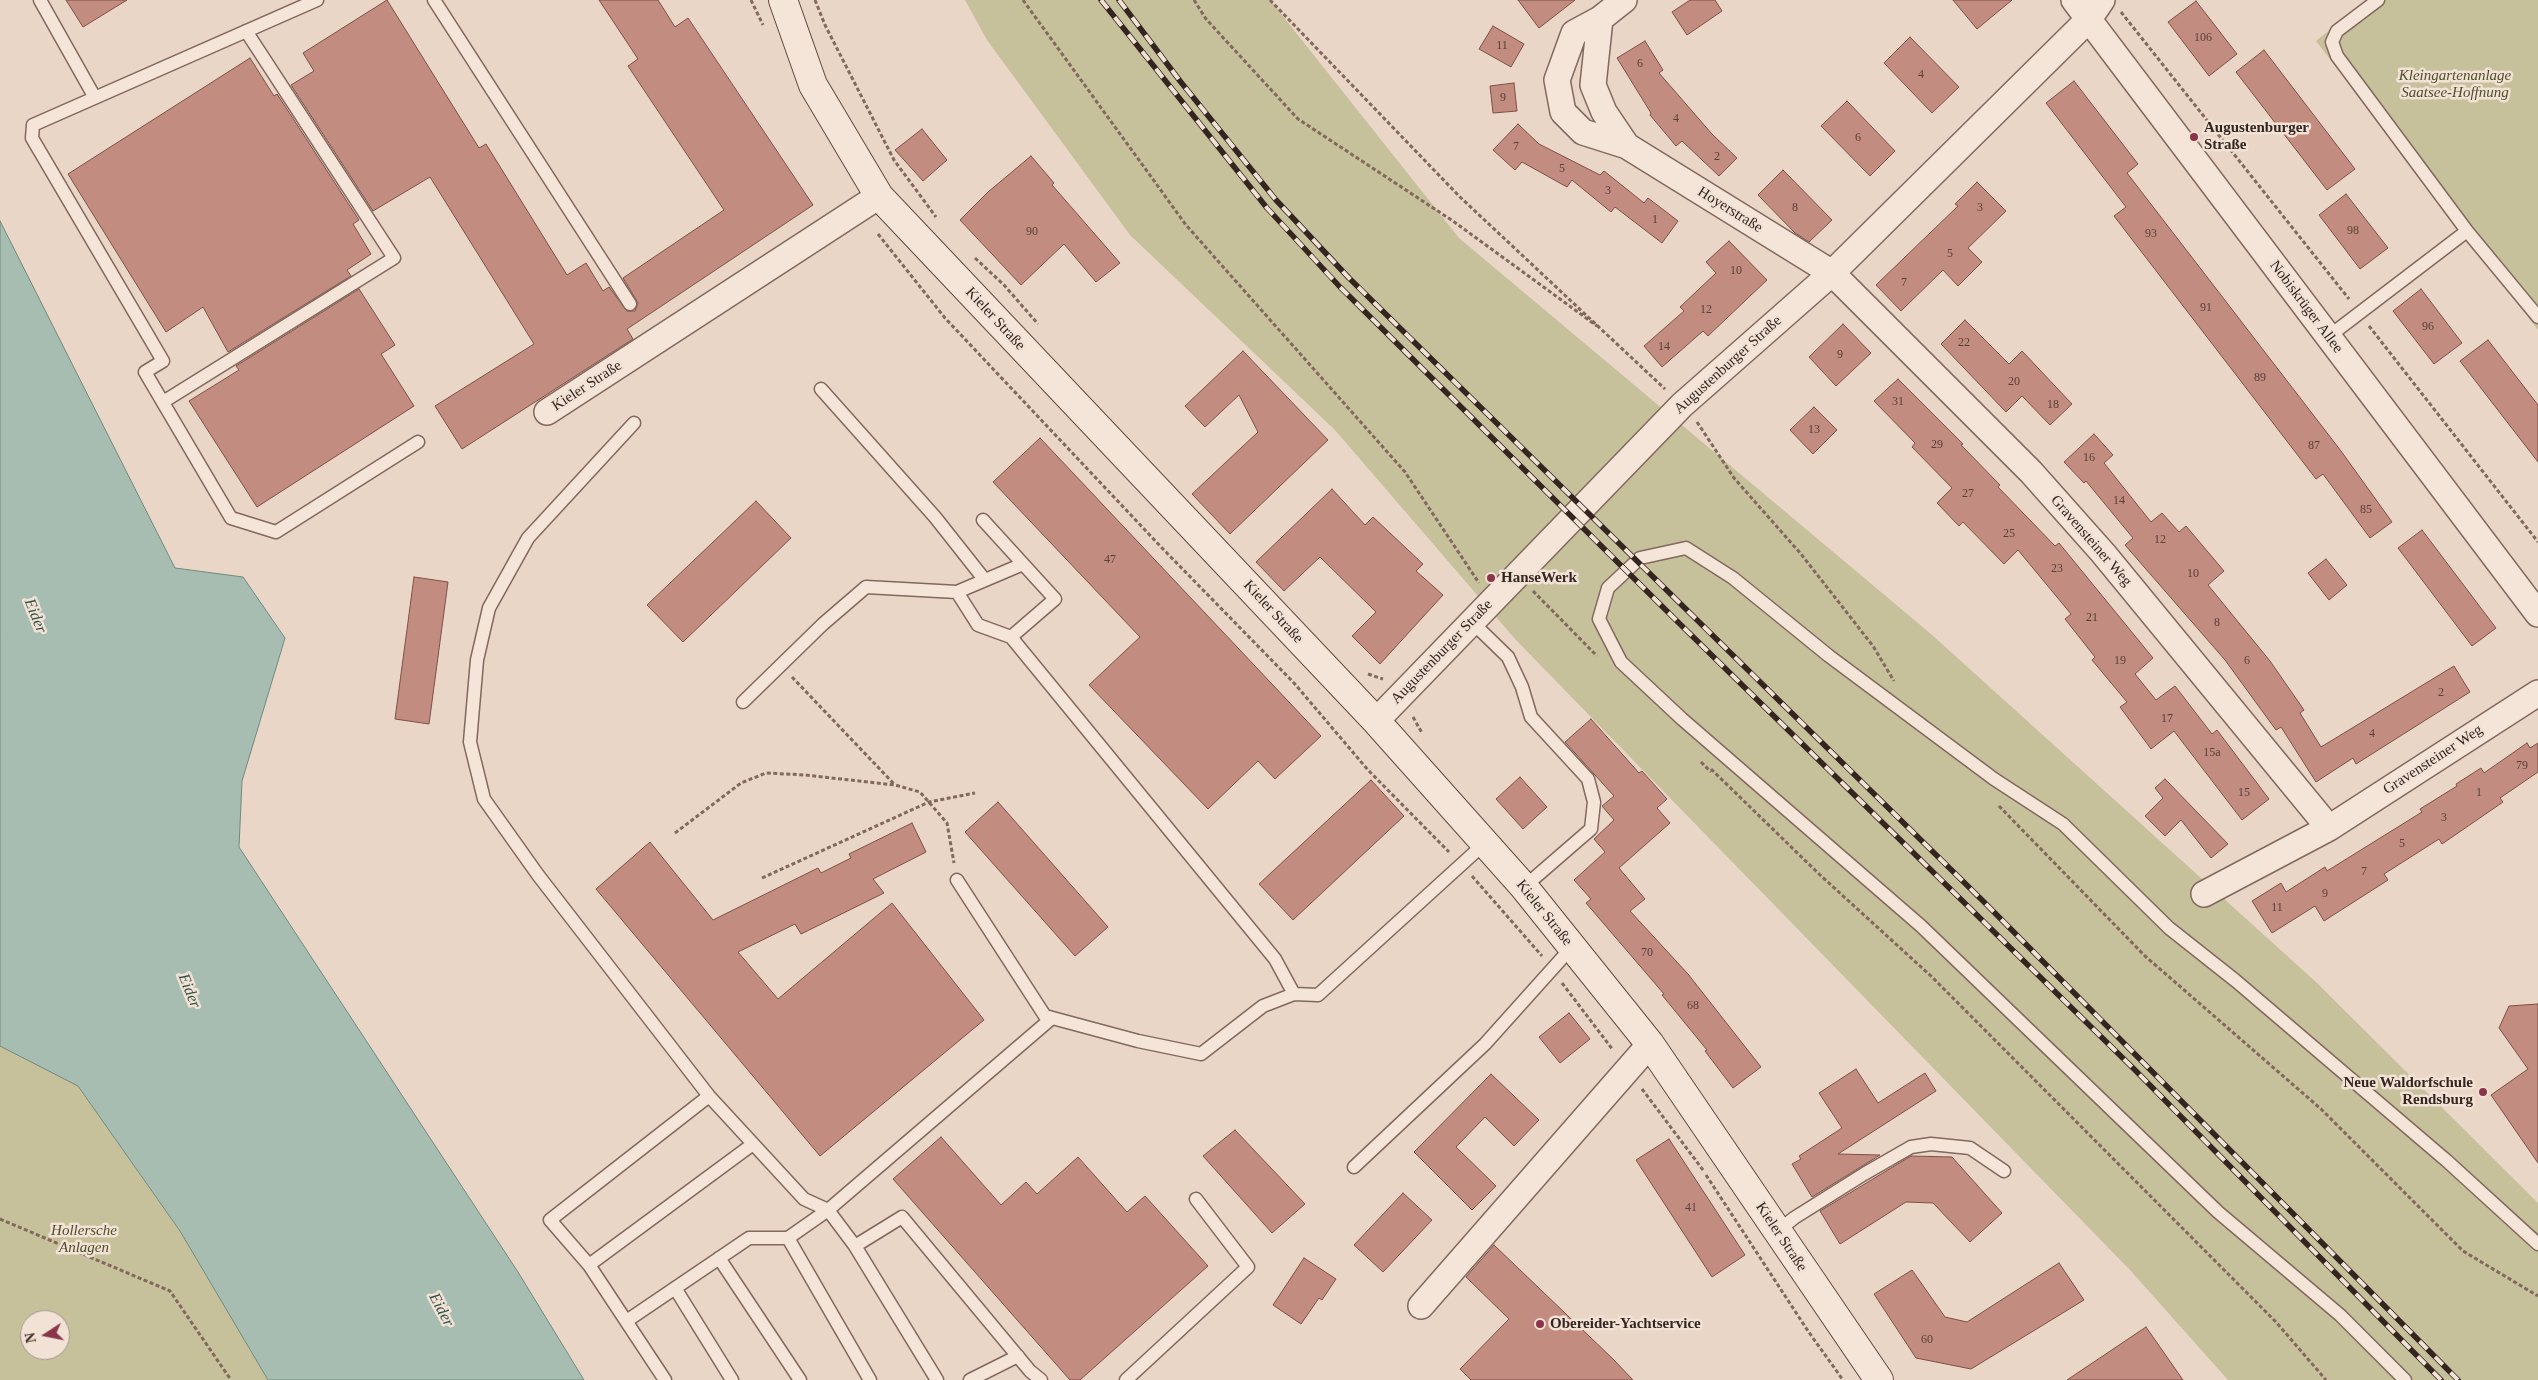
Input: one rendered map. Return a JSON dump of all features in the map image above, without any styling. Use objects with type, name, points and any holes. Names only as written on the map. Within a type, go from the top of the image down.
[{"type":"main road","name":"Kieler Straße","points":[[783,0],[813,85],[869,203],[1376,721],[1524,887],[1650,1044],[1879,1380]]},
{"type":"street","name":"Hoyerstraße","points":[[1624,0],[1600,19],[1574,34],[1558,80],[1563,112],[1583,132],[1628,146],[1832,273]]},
{"type":"street","name":"Augustenburger Straße","points":[[1376,721],[1682,405],[1832,273],[2096,7]]},
{"type":"street","name":"Nobiskrüger Allee","points":[[2096,7],[2328,338],[2538,614]]},
{"type":"street","name":"Hoyerstraße","points":[[1600,19],[1593,85],[1604,112],[1628,146]]},
{"type":"street","name":"Kieler Straße","points":[[547,412],[869,203]]},
{"type":"street","name":"Gravensteiner Weg","points":[[1832,273],[2031,472],[2103,553],[2329,828]]},
{"type":"street","name":"Gravensteiner Weg","points":[[2204,894],[2329,828],[2538,693]]},
{"type":"street","points":[[1421,1306],[1650,1044]]},
{"type":"lane","points":[[40,0],[94,96]]},
{"type":"lane","points":[[317,0],[94,96],[33,125],[32,138],[162,361],[145,372],[231,518],[276,532],[418,442]]},
{"type":"lane","points":[[434,0],[630,304]]},
{"type":"lane","points":[[2378,0],[2337,31],[2332,42],[2337,56],[2467,230],[2538,316]]},
{"type":"lane","points":[[163,402],[394,258],[246,31]]},
{"type":"lane","points":[[2328,338],[2467,230]]},
{"type":"lane","points":[[821,389],[935,517],[984,579]]},
{"type":"lane","points":[[634,422],[528,538],[489,608],[477,660],[470,742],[484,799],[538,875],[709,1096],[804,1199],[828,1210],[855,1246],[937,1380]]},
{"type":"lane","points":[[983,520],[1055,600],[1011,637]]},
{"type":"lane","points":[[2405,1380],[2340,1315],[2218,1212],[1921,926],[1682,719],[1621,662],[1599,620],[1608,588],[1640,558],[1686,548],[1733,578],[1836,661],[1994,779],[2063,824],[2169,928],[2236,981],[2448,1160],[2538,1244]]},
{"type":"lane","points":[[743,702],[779,666],[866,587],[957,592],[1023,564]]},
{"type":"lane","points":[[957,592],[978,625],[1011,637],[1276,959],[1294,994]]},
{"type":"lane","points":[[1472,622],[1508,657],[1522,687],[1531,717],[1588,779],[1594,802],[1591,829],[1524,887]]},
{"type":"lane","points":[[956,880],[1045,1016],[1138,1041],[1201,1054],[1263,1006],[1294,994],[1318,995],[1324,991],[1485,843]]},
{"type":"lane","points":[[1354,1167],[1485,1044],[1572,947]]},
{"type":"lane","points":[[628,1320],[749,1238],[788,1238],[828,1210],[1052,1018]]},
{"type":"lane","points":[[665,1380],[628,1320],[589,1265],[550,1220],[709,1096]]},
{"type":"lane","points":[[589,1265],[753,1144]]},
{"type":"lane","points":[[1778,1232],[1794,1218],[1856,1179],[1911,1148],[1931,1144],[1970,1148],[2004,1171]]},
{"type":"lane","points":[[1126,1380],[1248,1267],[1196,1199]]},
{"type":"lane","points":[[855,1246],[902,1217],[1018,1356],[1041,1380]]},
{"type":"lane","points":[[788,1238],[870,1380]]},
{"type":"lane","points":[[719,1258],[800,1380]]},
{"type":"lane","points":[[675,1288],[732,1380]]},
{"type":"lane","points":[[970,1380],[1018,1356]]},
{"type":"path","points":[[751,0],[766,31]]},
{"type":"path","points":[[1023,0],[1186,225],[1405,472],[1491,602]]},
{"type":"path","points":[[1194,0],[1206,19],[1298,119],[1453,220],[1608,334]]},
{"type":"path","points":[[1270,0],[1460,197],[1682,405],[1702,428],[1734,478],[1800,554],[1873,646],[1898,688]]},
{"type":"path","points":[[2096,7],[2360,314],[2538,542]]},
{"type":"path","points":[[869,203],[945,318],[1162,548],[1294,683],[1368,770],[1462,865],[1535,946],[1703,1170],[1808,1331],[1844,1380]]},
{"type":"path","points":[[779,666],[895,785]]},
{"type":"path","points":[[1704,758],[1713,774],[1932,977],[2118,1162],[2276,1322],[2326,1380]]},
{"type":"path","points":[[675,833],[741,783],[766,773],[805,775],[895,785],[920,792],[947,823],[956,880]]},
{"type":"path","points":[[762,878],[928,802],[975,793]]},
{"type":"path","points":[[1994,800],[2145,956],[2322,1109],[2463,1251],[2538,1296]]},
{"type":"path","points":[[0,1219],[170,1291],[232,1380]]},
{"type":"green space","points":[[965,0],[1270,0],[1459,238],[1931,634],[2316,982],[2538,1203],[2538,1380],[2228,1380],[2130,1270],[1515,639],[1335,430],[1130,235],[987,40]]},
{"type":"green space","name":"Kleingartenanlage Saatsee-Hoffnung","points":[[2367,0],[2538,0],[2538,330],[2316,41]]},
{"type":"green space","name":"Hollersche Anlagen","points":[[0,1046],[78,1086],[180,1231],[268,1380],[0,1380]]},
{"type":"water","name":"Eider","points":[[0,221],[175,568],[243,577],[285,638],[242,781],[239,847],[518,1272],[584,1380],[268,1380],[180,1231],[78,1086],[0,1046]]},
{"type":"building","points":[[66,0],[127,0],[83,27]]},
{"type":"building","points":[[387,0],[479,148],[486,144],[567,275],[586,263],[603,291],[609,287],[627,311],[635,311],[638,303],[623,278],[724,210],[628,66],[638,59],[599,0],[658,0],[675,27],[688,18],[813,205],[627,329],[633,339],[462,449],[435,406],[534,344],[430,177],[373,211],[291,85],[314,71],[303,53]]},
{"type":"building","points":[[1518,0],[1575,0],[1539,28]]},
{"type":"building","points":[[1690,0],[1715,0],[1722,11],[1687,35],[1672,12]]},
{"type":"building","points":[[1953,0],[2012,0],[1977,29]]},
{"type":"building","points":[[2196,1],[2237,54],[2209,76],[2168,22]]},
{"type":"building","points":[[1493,26],[1524,44],[1511,67],[1479,49]]},
{"type":"building","points":[[1910,37],[1959,87],[1932,113],[1884,63]]},
{"type":"building","points":[[1645,41],[1663,70],[1659,73],[1712,134],[1737,158],[1719,176],[1682,141],[1676,146],[1650,115],[1651,113],[1617,58]]},
{"type":"building","points":[[2264,50],[2355,169],[2327,190],[2236,72]]},
{"type":"building","points":[[250,58],[274,96],[277,94],[359,220],[353,224],[371,254],[347,270],[351,276],[228,352],[203,307],[166,332],[68,174]]},
{"type":"building","points":[[2074,81],[2138,164],[2127,173],[2341,451],[2392,522],[2370,538],[2323,474],[2316,479],[2114,216],[2126,207],[2046,103]]},
{"type":"building","points":[[1514,83],[1517,111],[1493,113],[1490,86]]},
{"type":"building","points":[[1847,101],[1895,151],[1870,176],[1821,126]]},
{"type":"building","points":[[1518,124],[1539,144],[1600,175],[1604,171],[1644,203],[1648,198],[1678,221],[1662,243],[1615,207],[1611,212],[1572,180],[1567,187],[1522,162],[1515,170],[1493,150]]},
{"type":"building","points":[[922,129],[947,160],[923,181],[895,150]]},
{"type":"building","points":[[1031,156],[1054,183],[1052,185],[1120,263],[1096,282],[1064,244],[1021,285],[960,220],[988,192]]},
{"type":"building","points":[[1783,170],[1832,220],[1809,242],[1795,233],[1758,195]]},
{"type":"building","points":[[1977,182],[2006,211],[1968,248],[1982,262],[1958,286],[1943,270],[1901,311],[1876,285],[1958,206],[1955,204]]},
{"type":"building","points":[[2346,194],[2388,248],[2360,269],[2319,215]]},
{"type":"building","points":[[1729,241],[1767,280],[1708,336],[1703,331],[1662,367],[1644,346],[1684,311],[1680,307],[1716,273],[1706,262]]},
{"type":"building","points":[[359,289],[395,345],[381,354],[414,406],[257,507],[189,401],[239,370],[236,366]]},
{"type":"building","points":[[2421,289],[2462,343],[2434,364],[2393,311]]},
{"type":"building","points":[[1965,320],[2009,364],[2022,351],[2072,404],[2050,425],[2022,396],[2006,412],[1941,344]]},
{"type":"building","points":[[1843,324],[1871,353],[1836,386],[1809,357]]},
{"type":"building","points":[[2488,340],[2538,405],[2538,462],[2460,361]]},
{"type":"building","points":[[1243,351],[1328,440],[1230,534],[1192,494],[1258,432],[1239,395],[1205,427],[1185,406]]},
{"type":"building","points":[[1898,379],[1963,444],[1961,445],[2000,485],[1998,487],[2055,546],[2059,543],[2153,658],[2135,674],[2156,700],[2175,686],[2212,734],[2217,730],[2269,799],[2242,820],[2174,731],[2151,749],[2120,707],[2127,702],[2092,660],[2095,657],[2065,619],[2071,614],[2018,550],[2004,564],[1963,522],[1959,526],[1937,503],[1952,488],[1912,447],[1915,443],[1874,401]]},
{"type":"building","points":[[1814,407],[1837,430],[1813,454],[1790,430]]},
{"type":"building","points":[[2094,434],[2113,455],[2104,463],[2151,522],[2162,513],[2179,532],[2186,526],[2224,571],[2208,585],[2270,661],[2304,710],[2300,713],[2321,747],[2454,666],[2470,692],[2356,764],[2353,758],[2316,782],[2281,727],[2276,730],[2225,660],[2125,545],[2133,538],[2086,481],[2084,483],[2064,462]]},
{"type":"building","points":[[1040,438],[1321,736],[1275,779],[1258,761],[1208,809],[1089,685],[1140,637],[993,482]]},
{"type":"building","points":[[1332,489],[1365,525],[1373,517],[1423,564],[1416,571],[1443,595],[1380,664],[1352,636],[1376,612],[1320,557],[1284,591],[1256,562]]},
{"type":"building","points":[[756,501],[791,538],[683,642],[647,605]]},
{"type":"building","points":[[2422,530],[2496,628],[2472,646],[2398,548]]},
{"type":"building","points":[[2326,559],[2347,585],[2329,600],[2308,573]]},
{"type":"building","points":[[414,577],[448,582],[429,724],[395,719]]},
{"type":"building","points":[[1591,719],[1639,773],[1642,771],[1667,799],[1657,808],[1670,823],[1619,868],[1645,899],[1630,911],[1688,974],[1761,1067],[1733,1088],[1705,1051],[1707,1050],[1662,995],[1664,994],[1586,903],[1591,899],[1574,880],[1605,852],[1594,839],[1614,820],[1602,806],[1614,796],[1565,742]]},
{"type":"building","points":[[2527,743],[2530,748],[2538,743],[2538,772],[2500,798],[2503,802],[2442,844],[2439,839],[2384,874],[2388,880],[2324,921],[2315,906],[2272,933],[2252,901],[2281,883],[2286,892],[2325,867],[2327,871],[2422,812],[2420,809],[2457,786],[2456,784],[2481,768],[2484,773]]},
{"type":"building","points":[[1520,777],[1547,807],[1523,829],[1496,799]]},
{"type":"building","points":[[2165,779],[2228,844],[2211,858],[2181,820],[2165,836],[2145,816],[2163,798],[2155,788]]},
{"type":"building","points":[[1371,780],[1404,816],[1293,920],[1259,884]]},
{"type":"building","points":[[998,802],[1108,927],[1075,956],[965,832]]},
{"type":"building","points":[[912,823],[926,852],[873,879],[884,893],[801,934],[795,924],[738,952],[778,999],[892,903],[984,1020],[820,1156],[596,889],[650,842],[713,920],[818,868],[821,873],[851,858],[849,854]]},
{"type":"building","points":[[2538,1004],[2538,1163],[2491,1095],[2528,1069],[2499,1028],[2509,1006]]},
{"type":"building","points":[[1569,1013],[1590,1039],[1560,1063],[1539,1037]]},
{"type":"building","points":[[1856,1069],[1878,1103],[1925,1073],[1936,1091],[1838,1154],[1880,1155],[1812,1197],[1792,1164],[1801,1159],[1799,1156],[1842,1128],[1819,1093]]},
{"type":"building","points":[[1491,1074],[1539,1120],[1514,1146],[1485,1117],[1456,1147],[1496,1186],[1472,1210],[1414,1152]]},
{"type":"building","points":[[1235,1130],[1305,1204],[1272,1233],[1203,1156]]},
{"type":"building","points":[[941,1137],[1001,1205],[1026,1182],[1037,1194],[1078,1157],[1127,1212],[1145,1196],[1208,1266],[1080,1380],[1070,1380],[893,1179]]},
{"type":"building","points":[[1669,1139],[1745,1255],[1712,1277],[1636,1160]]},
{"type":"building","points":[[1911,1156],[1952,1157],[2002,1213],[1970,1242],[1933,1203],[1906,1202],[1840,1244],[1820,1211]]},
{"type":"building","points":[[1403,1193],[1432,1220],[1383,1272],[1354,1245]]},
{"type":"building","name":"Obereider-Yachtservice","points":[[1494,1245],[1633,1380],[1471,1380],[1460,1369],[1509,1319],[1466,1277]]},
{"type":"building","points":[[1304,1258],[1336,1279],[1322,1300],[1319,1298],[1301,1324],[1273,1305]]},
{"type":"building","points":[[2059,1263],[2084,1300],[1971,1369],[1916,1358],[1874,1294],[1912,1270],[1945,1317],[1967,1322]]},
{"type":"building","points":[[2146,1327],[2183,1380],[2067,1380]]},
{"type":"railway","points":[[1101,0],[1267,208],[1340,287],[1684,628],[2134,1069],[2441,1380]]},
{"type":"railway","points":[[1119,0],[1180,81],[1276,200],[1349,278],[1983,901],[2458,1380]]},
{"type":"place","name":"Augustenburger Straße","points":[[2194,137]]},
{"type":"place","name":"HanseWerk","points":[[1491,578]]},
{"type":"place","name":"Neue Waldorfschule Rendsburg","points":[[2483,1092]]},
{"type":"place","name":"Obereider-Yachtservice","points":[[1540,1324]]}]
